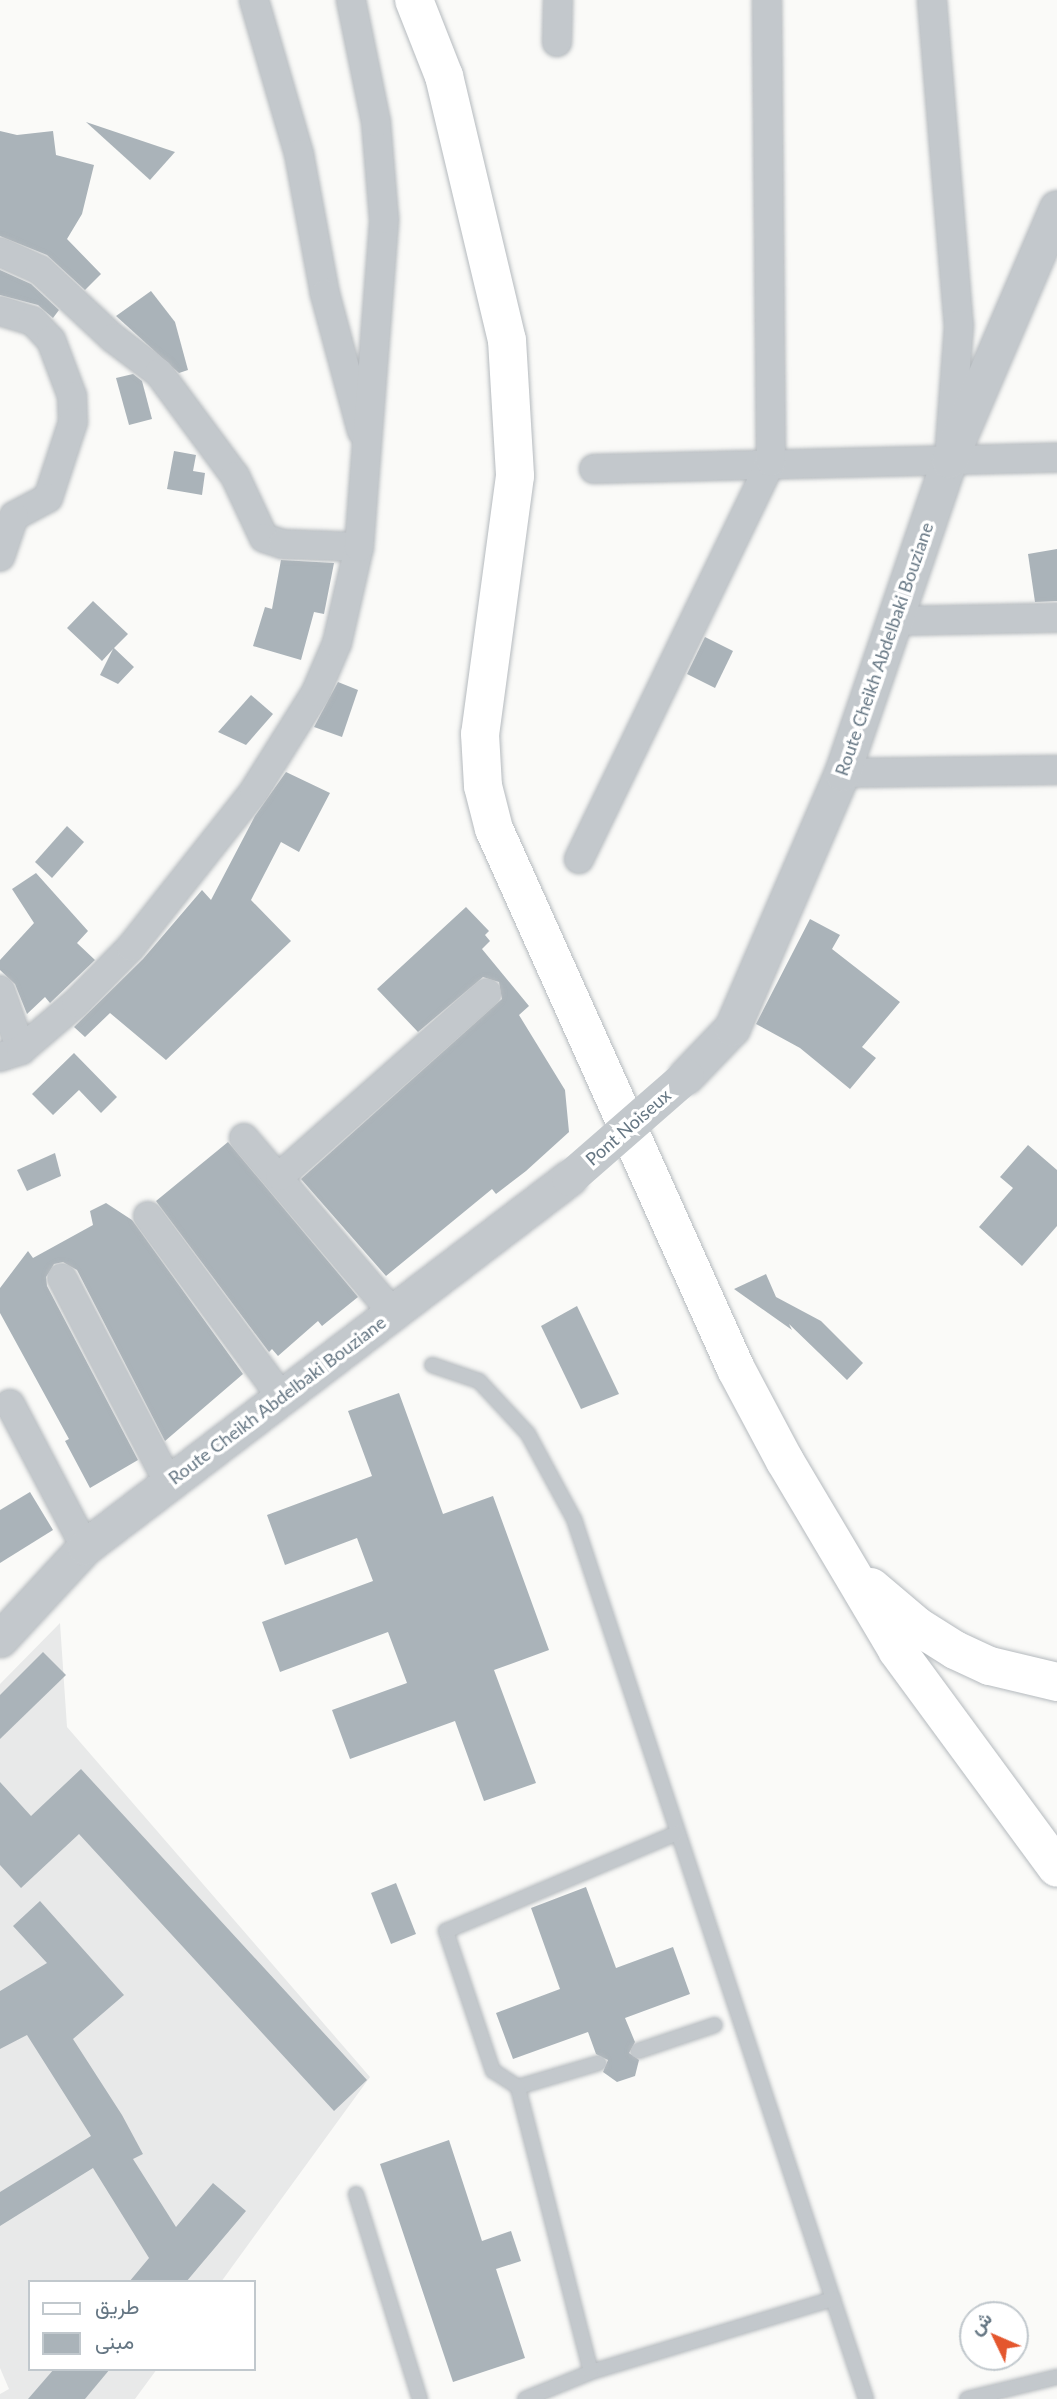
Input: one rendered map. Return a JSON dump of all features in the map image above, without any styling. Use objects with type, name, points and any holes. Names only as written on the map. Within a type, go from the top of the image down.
[{"type":"main road","points":[[414,0],[444,76],[507,340],[515,477],[480,734],[483,786],[494,829],[736,1368],[842,1559],[927,1693],[1057,1868]]},
{"type":"main road","points":[[842,1559],[917,1626],[954,1650],[1048,1679]]},
{"type":"street","points":[[254,0],[299,155],[325,295],[369,454]]},
{"type":"street","points":[[0,990],[11,1054],[76,1003],[131,947],[254,791],[294,730],[327,667],[350,597],[359,547],[369,454],[384,206],[376,122],[351,0]]},
{"type":"street","points":[[557,42],[558,0]]},
{"type":"street","points":[[579,859],[771,462],[767,0]]},
{"type":"street","points":[[932,0],[959,325],[949,460]]},
{"type":"street","name":"Route Cheikh Abdelbaki Bouziane","points":[[686,1076],[732,1028],[842,773],[949,460],[1056,214]]},
{"type":"street","points":[[0,252],[40,270],[122,346],[159,373],[235,476],[264,538],[283,544],[359,547]]},
{"type":"street","points":[[0,311],[33,321],[51,340],[72,396],[73,422],[48,498],[13,516],[0,557]]},
{"type":"street","points":[[594,468],[771,462],[1057,458]]},
{"type":"street","points":[[895,621],[1057,618]]},
{"type":"street","points":[[842,773],[1057,770]]},
{"type":"street","points":[[280,1176],[487,993]]},
{"type":"street","name":"Pont Noiseux","points":[[569,1178],[686,1076]]},
{"type":"street","points":[[244,1138],[280,1176],[393,1313]]},
{"type":"street","name":"Route Cheikh Abdelbaki Bouziane","points":[[0,1639],[85,1548],[569,1178]]},
{"type":"street","points":[[148,1216],[282,1398]]},
{"type":"street","points":[[62,1278],[168,1482]]},
{"type":"street","points":[[10,1404],[85,1548]]},
{"type":"lane","points":[[432,1365],[479,1381],[528,1434],[574,1519],[866,2399]]},
{"type":"lane","points":[[591,2372],[517,2087],[493,2071],[446,1931],[677,1833]]},
{"type":"lane","points":[[638,2050],[716,2025]]},
{"type":"lane","points":[[517,2087],[599,2063]]},
{"type":"lane","points":[[356,2194],[420,2399]]},
{"type":"lane","points":[[525,2399],[591,2372],[833,2299]]},
{"type":"lane","points":[[967,2399],[1057,2377]]},
{"type":"shaded area","points":[[60,1623],[67,1727],[370,2077],[222,2280],[28,2280],[28,2371],[156,2371],[135,2399],[0,2399],[0,2394],[9,2389],[0,2368],[0,1684]]},
{"type":"building","points":[[86,122],[175,152],[150,180]]},
{"type":"building","points":[[0,131],[17,135],[53,131],[56,155],[94,165],[82,214],[67,239],[101,274],[85,290],[47,255],[0,236]]},
{"type":"building","points":[[0,270],[31,284],[59,310],[53,318],[38,305],[0,295]]},
{"type":"building","points":[[151,291],[175,322],[188,370],[179,373],[116,316]]},
{"type":"building","points":[[133,374],[142,381],[152,419],[129,425],[116,378]]},
{"type":"building","points":[[174,451],[196,455],[193,471],[205,473],[202,495],[167,489]]},
{"type":"building","points":[[1057,549],[1057,601],[1035,602],[1028,554]]},
{"type":"building","points":[[281,560],[334,563],[324,614],[314,612],[301,660],[253,646],[265,607],[272,609]]},
{"type":"building","points":[[93,601],[128,634],[114,648],[134,667],[118,684],[100,675],[113,649],[102,661],[67,628]]},
{"type":"building","points":[[705,637],[733,651],[715,688],[687,674]]},
{"type":"building","points":[[338,682],[358,690],[342,737],[314,727]]},
{"type":"building","points":[[251,695],[273,714],[246,745],[218,732]]},
{"type":"building","points":[[286,772],[330,793],[299,852],[281,842],[251,900],[291,941],[166,1060],[110,1013],[85,1037],[74,1027],[143,959],[202,890],[211,900],[255,816]]},
{"type":"building","points":[[67,826],[84,842],[52,878],[35,862]]},
{"type":"building","points":[[36,873],[88,931],[77,943],[95,960],[50,1003],[45,997],[27,1014],[15,984],[0,970],[0,960],[34,923],[12,889]]},
{"type":"building","points":[[466,907],[489,931],[485,935],[490,941],[482,949],[529,1006],[519,1015],[565,1090],[569,1132],[526,1171],[496,1194],[492,1189],[386,1276],[301,1179],[502,999],[499,982],[483,977],[418,1032],[377,989]]},
{"type":"building","points":[[810,919],[840,935],[832,949],[900,1002],[862,1047],[876,1058],[850,1089],[800,1048],[756,1024]]},
{"type":"building","points":[[74,1053],[117,1097],[101,1113],[79,1090],[53,1115],[32,1094]]},
{"type":"building","points":[[228,1142],[358,1297],[322,1326],[318,1321],[278,1356],[272,1349],[269,1352],[156,1201]]},
{"type":"building","points":[[1028,1145],[1057,1170],[1057,1226],[1022,1266],[979,1227],[1013,1188],[1000,1177]]},
{"type":"building","points":[[55,1153],[61,1176],[27,1191],[17,1170]]},
{"type":"building","points":[[106,1203],[132,1220],[243,1374],[165,1441],[77,1270],[63,1262],[54,1264],[46,1277],[47,1286],[138,1460],[90,1488],[65,1441],[69,1439],[0,1313],[0,1288],[28,1251],[33,1258],[93,1225],[90,1211]]},
{"type":"building","points":[[766,1274],[776,1297],[821,1321],[863,1363],[847,1380],[789,1324],[792,1330],[734,1289]]},
{"type":"building","points":[[577,1306],[619,1394],[581,1409],[541,1326]]},
{"type":"building","points":[[399,1393],[443,1514],[493,1496],[549,1650],[494,1670],[536,1783],[484,1801],[455,1721],[350,1759],[332,1710],[407,1683],[388,1632],[280,1672],[262,1622],[373,1581],[357,1538],[285,1565],[267,1515],[372,1476],[348,1411]]},
{"type":"building","points":[[30,1492],[53,1530],[0,1563],[0,1510]]},
{"type":"building","points":[[43,1652],[66,1675],[0,1739],[0,1695]]},
{"type":"building","points":[[81,1769],[367,2080],[334,2111],[79,1834],[21,1888],[0,1865],[0,1782],[31,1816]]},
{"type":"building","points":[[396,1883],[416,1934],[391,1944],[371,1893]]},
{"type":"building","points":[[586,1887],[616,1968],[673,1947],[690,1994],[625,2018],[635,2042],[629,2053],[639,2060],[635,2076],[617,2082],[603,2072],[608,2060],[596,2054],[588,2032],[513,2059],[496,2013],[560,1989],[531,1908]]},
{"type":"building","points":[[40,1901],[124,1995],[73,2039],[122,2115],[143,2154],[133,2159],[176,2227],[213,2183],[246,2211],[188,2280],[131,2280],[149,2258],[93,2168],[0,2226],[0,2192],[91,2136],[27,2035],[0,2049],[0,1991],[47,1963],[13,1926]]},
{"type":"building","points":[[449,2140],[482,2241],[511,2231],[521,2261],[496,2269],[525,2358],[453,2382],[380,2164]]},
{"type":"building","points":[[52,2371],[108,2371],[85,2399],[28,2399]]}]
